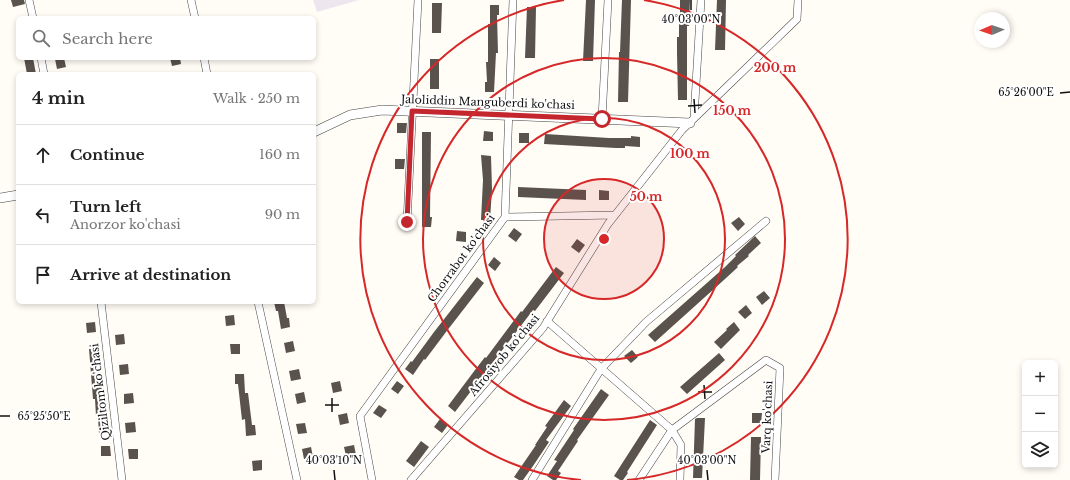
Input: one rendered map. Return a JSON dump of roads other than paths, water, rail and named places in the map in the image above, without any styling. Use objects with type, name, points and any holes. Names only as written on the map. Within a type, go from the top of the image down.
[{"type":"street","points":[[29,0],[33,16]]},
{"type":"street","points":[[191,0],[195,16]]},
{"type":"street","points":[[407,222],[418,0]]},
{"type":"street","name":"Chorrabot ko'chasi","points":[[372,480],[360,416],[505,217],[513,0]]},
{"type":"street","points":[[602,119],[608,0]]},
{"type":"street","points":[[692,120],[701,0]]},
{"type":"street","name":"Afrosiyob ko'chasi","points":[[411,480],[543,328],[608,224],[682,130],[797,19],[798,0]]},
{"type":"street","points":[[41,60],[44,72]]},
{"type":"street","points":[[204,60],[208,72]]},
{"type":"street","name":"Jaloliddin Manguberdi ko'chasi","points":[[316,131],[350,115],[382,110],[602,119],[692,120]]},
{"type":"street","points":[[0,198],[16,195]]},
{"type":"street","points":[[505,217],[615,215]]},
{"type":"street","points":[[532,480],[601,368],[646,322],[766,221]]},
{"type":"street","name":"Qiziltom ko'chasi","points":[[100,304],[122,480]]},
{"type":"street","points":[[258,304],[297,480]]},
{"type":"street","points":[[547,321],[672,430],[681,445],[680,480]]},
{"type":"street","name":"Varq ko'chasi","points":[[639,480],[672,430],[766,360],[780,368],[775,480]]}]
